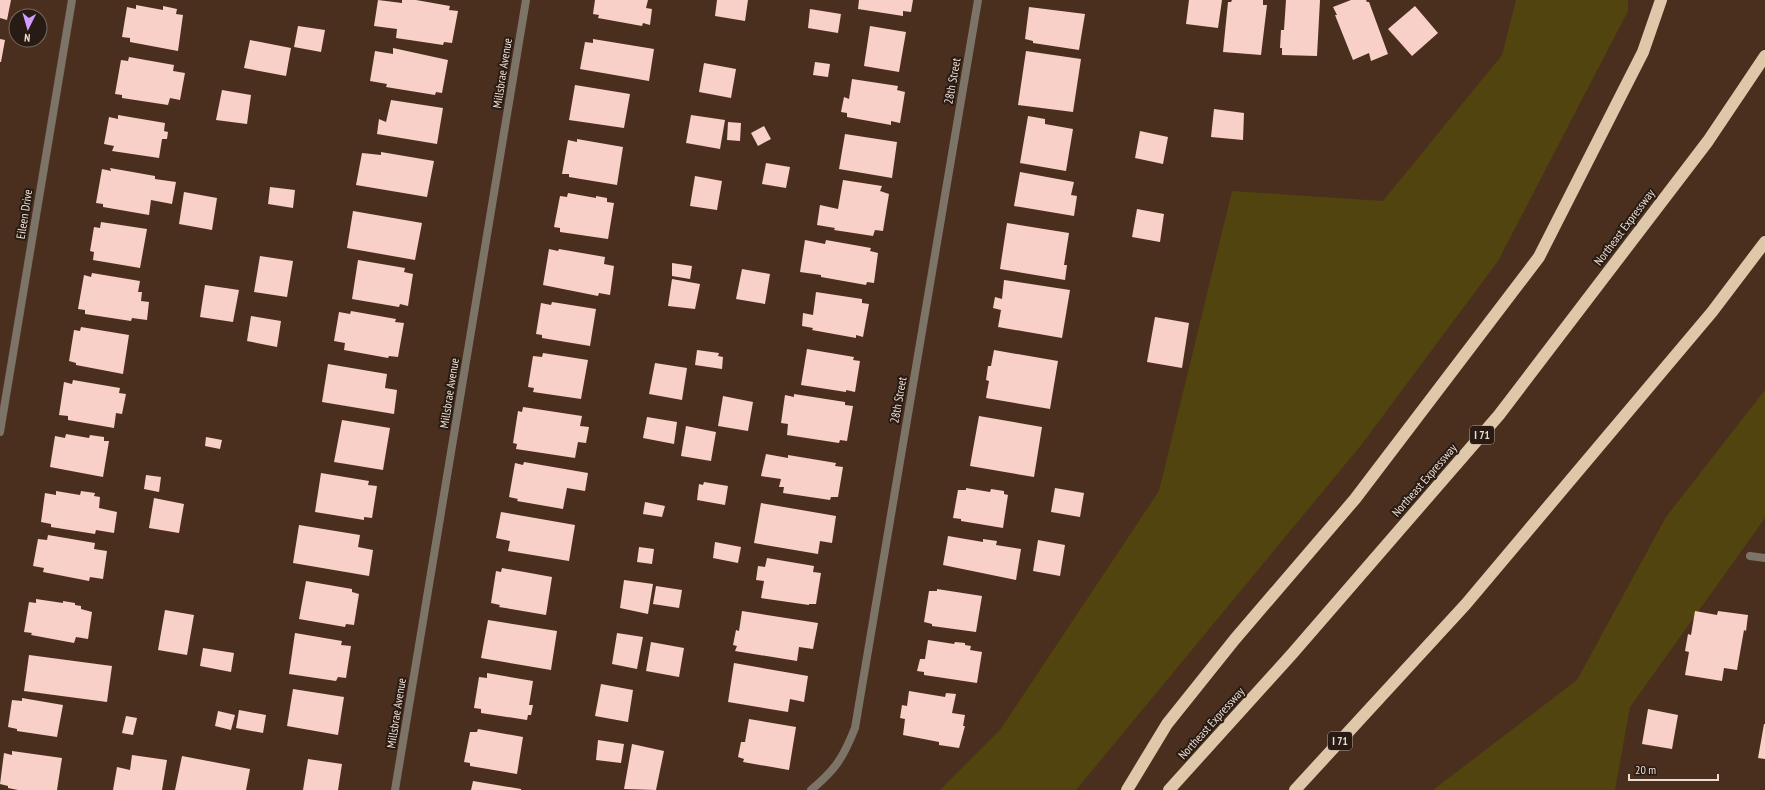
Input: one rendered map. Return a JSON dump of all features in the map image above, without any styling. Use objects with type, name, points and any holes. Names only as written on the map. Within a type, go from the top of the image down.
[{"type":"highway","points":[[1127,790],[1167,724],[1235,639],[1355,499],[1539,256],[1643,52],[1661,0]]},
{"type":"highway","name":"Northeast Expressway","points":[[1169,790],[1292,654],[1499,415],[1708,141],[1765,56]]},
{"type":"highway","name":"I 71","points":[[1294,790],[1466,604],[1712,312],[1765,242]]},
{"type":"street","name":"Eileen Drive","points":[[0,432],[72,0]]},
{"type":"street","name":"Millsbrae Avenue","points":[[396,790],[526,0]]},
{"type":"street","name":"28th Street","points":[[811,790],[830,774],[845,753],[855,728],[978,0]]},
{"type":"street","points":[[1750,556],[1765,558]]},
{"type":"shaded area","points":[[1516,0],[1628,0],[1628,11],[1498,261],[1362,444],[1076,790],[940,790],[1000,730],[1159,491],[1232,191],[1383,201],[1502,55]]},
{"type":"shaded area","points":[[1765,390],[1765,518],[1630,707],[1615,790],[1433,790],[1577,680],[1666,517]]},
{"type":"building","points":[[0,0],[11,0],[9,8],[8,8],[7,20],[0,18]]},
{"type":"building","points":[[378,0],[402,3],[402,0],[416,0],[450,6],[449,10],[458,11],[452,43],[444,42],[443,45],[396,38],[397,29],[374,26]]},
{"type":"building","points":[[595,0],[648,0],[646,8],[652,9],[650,25],[643,23],[642,26],[598,18],[599,15],[593,14]]},
{"type":"building","points":[[717,0],[748,0],[745,21],[715,16]]},
{"type":"building","points":[[859,0],[913,0],[911,12],[903,11],[903,16],[858,9]]},
{"type":"building","points":[[1189,0],[1222,0],[1218,28],[1186,24]]},
{"type":"building","points":[[1232,0],[1263,0],[1263,5],[1267,5],[1261,55],[1223,52],[1228,2],[1231,2]]},
{"type":"building","points":[[1286,0],[1320,0],[1317,56],[1282,55],[1282,48],[1280,48],[1281,30],[1284,30]]},
{"type":"building","points":[[1351,0],[1366,0],[1369,2],[1388,54],[1371,61],[1369,53],[1353,60],[1333,7]]},
{"type":"building","points":[[136,5],[163,10],[163,6],[177,9],[176,14],[183,15],[178,51],[130,42],[130,38],[122,37],[127,7],[136,9]]},
{"type":"building","points":[[1415,6],[1438,33],[1412,56],[1388,29]]},
{"type":"building","points":[[1029,7],[1085,14],[1079,50],[1033,43],[1033,41],[1025,39]]},
{"type":"building","points":[[810,9],[841,14],[838,33],[808,28]]},
{"type":"building","points":[[298,26],[325,30],[321,52],[294,47]]},
{"type":"building","points":[[870,26],[906,32],[899,72],[864,66]]},
{"type":"building","points":[[0,39],[5,40],[1,62],[0,62]]},
{"type":"building","points":[[593,39],[654,49],[649,81],[580,69],[585,42],[593,43]]},
{"type":"building","points":[[250,40],[291,48],[286,76],[244,68]]},
{"type":"building","points":[[393,48],[448,60],[442,93],[436,92],[435,95],[386,87],[387,84],[370,81],[375,51],[393,54]]},
{"type":"building","points":[[1026,51],[1081,59],[1073,112],[1018,105]]},
{"type":"building","points":[[129,57],[174,65],[173,71],[185,73],[180,100],[170,98],[168,105],[122,98],[122,95],[115,94],[121,60],[128,61]]},
{"type":"building","points":[[815,62],[830,64],[828,77],[813,75]]},
{"type":"building","points":[[704,63],[736,69],[731,98],[699,92]]},
{"type":"building","points":[[852,79],[898,86],[897,90],[905,92],[900,123],[891,121],[891,125],[847,117],[847,113],[841,112],[844,97],[849,99]]},
{"type":"building","points":[[575,85],[630,94],[624,128],[569,120]]},
{"type":"building","points":[[222,90],[251,95],[247,124],[216,120]]},
{"type":"building","points":[[391,100],[443,108],[437,144],[377,134],[379,119],[386,122]]},
{"type":"building","points":[[1214,109],[1244,113],[1243,140],[1211,137]]},
{"type":"building","points":[[118,115],[165,123],[164,131],[168,132],[167,139],[162,139],[159,158],[112,151],[114,146],[104,144],[109,117],[118,119]]},
{"type":"building","points":[[691,115],[725,120],[720,149],[686,143]]},
{"type":"building","points":[[1028,116],[1045,119],[1045,124],[1073,129],[1066,171],[1020,163]]},
{"type":"building","points":[[728,122],[741,123],[740,141],[727,140]]},
{"type":"building","points":[[764,126],[771,139],[758,146],[751,133]]},
{"type":"building","points":[[1140,131],[1168,137],[1163,164],[1135,158]]},
{"type":"building","points":[[845,134],[897,142],[892,178],[839,169]]},
{"type":"building","points":[[577,139],[623,147],[617,185],[569,177],[569,174],[562,174],[568,140],[577,142]]},
{"type":"building","points":[[381,152],[434,161],[427,197],[356,185],[362,153],[381,155]]},
{"type":"building","points":[[766,163],[790,167],[786,188],[762,184]]},
{"type":"building","points":[[110,168],[155,176],[155,179],[176,182],[172,204],[151,200],[149,215],[103,207],[103,204],[96,203],[102,169],[111,171]]},
{"type":"building","points":[[1020,172],[1074,182],[1071,195],[1077,196],[1074,216],[1014,206]]},
{"type":"building","points":[[695,176],[722,181],[717,210],[690,206]]},
{"type":"building","points":[[843,180],[882,186],[880,191],[889,194],[883,231],[875,230],[873,236],[834,230],[835,228],[817,225],[820,205],[838,209]]},
{"type":"building","points":[[270,187],[295,190],[293,208],[268,204]]},
{"type":"building","points":[[184,192],[217,198],[212,230],[179,224]]},
{"type":"building","points":[[568,193],[596,198],[596,196],[607,198],[607,202],[614,203],[608,239],[560,232],[560,228],[554,227],[560,196],[567,197]]},
{"type":"building","points":[[1137,209],[1164,214],[1160,242],[1132,237]]},
{"type":"building","points":[[353,211],[422,223],[415,260],[347,248]]},
{"type":"building","points":[[101,222],[147,229],[140,268],[93,260],[94,252],[90,251],[94,227],[100,228]]},
{"type":"building","points":[[1007,223],[1069,233],[1064,265],[1067,265],[1065,280],[1000,269]]},
{"type":"building","points":[[805,240],[825,244],[826,240],[871,248],[870,251],[878,253],[874,283],[867,282],[866,285],[800,272]]},
{"type":"building","points":[[549,249],[558,251],[559,249],[605,257],[604,264],[614,266],[610,295],[599,293],[598,296],[543,285]]},
{"type":"building","points":[[260,256],[293,261],[287,297],[254,292]]},
{"type":"building","points":[[358,260],[405,268],[404,272],[413,274],[408,306],[400,304],[399,307],[352,299]]},
{"type":"building","points":[[672,263],[692,266],[690,279],[672,276]]},
{"type":"building","points":[[742,269],[770,274],[765,304],[736,299]]},
{"type":"building","points":[[92,273],[140,281],[138,292],[142,292],[141,301],[149,302],[147,320],[132,318],[131,321],[85,314],[85,310],[78,309],[84,275],[91,277]]},
{"type":"building","points":[[672,279],[700,284],[695,309],[668,306]]},
{"type":"building","points":[[1004,280],[1070,290],[1062,338],[998,327],[1001,310],[993,308],[995,297],[1002,299]]},
{"type":"building","points":[[205,285],[239,290],[233,322],[200,317]]},
{"type":"building","points":[[816,292],[862,299],[862,303],[869,304],[863,337],[856,335],[856,338],[812,330],[813,328],[802,326],[803,313],[813,315]]},
{"type":"building","points":[[552,302],[596,309],[590,346],[542,338],[542,335],[536,334],[541,303],[551,305]]},
{"type":"building","points":[[351,311],[396,319],[395,322],[404,323],[398,357],[389,356],[388,358],[344,350],[345,343],[334,341],[339,312],[350,314]]},
{"type":"building","points":[[251,316],[281,321],[277,347],[247,341]]},
{"type":"building","points":[[1155,317],[1189,323],[1182,368],[1147,362]]},
{"type":"building","points":[[81,327],[129,335],[123,374],[76,365],[76,363],[69,361],[74,330],[80,331]]},
{"type":"building","points":[[807,349],[854,357],[853,360],[860,361],[855,392],[801,385]]},
{"type":"building","points":[[697,350],[719,353],[718,356],[723,357],[722,369],[695,365]]},
{"type":"building","points":[[994,350],[1058,361],[1050,409],[986,398],[989,381],[986,380],[988,366],[991,366]]},
{"type":"building","points":[[543,353],[588,360],[581,399],[533,392],[534,388],[528,387],[533,356],[542,357]]},
{"type":"building","points":[[655,363],[687,368],[682,400],[649,394]]},
{"type":"building","points":[[328,364],[387,374],[385,388],[397,390],[394,414],[322,402]]},
{"type":"building","points":[[73,380],[120,388],[119,393],[126,394],[122,414],[116,413],[114,428],[68,420],[68,416],[59,415],[64,382],[72,384]]},
{"type":"building","points":[[794,394],[845,402],[845,405],[853,406],[847,441],[840,440],[839,443],[787,435],[788,424],[781,423],[785,395],[794,397]]},
{"type":"building","points":[[723,396],[753,402],[748,431],[718,426]]},
{"type":"building","points":[[523,407],[582,416],[580,426],[589,427],[586,443],[578,442],[575,458],[516,449],[517,444],[513,443],[518,411],[522,412]]},
{"type":"building","points":[[979,416],[1042,427],[1034,477],[970,466]]},
{"type":"building","points":[[647,417],[677,422],[674,444],[643,438]]},
{"type":"building","points":[[342,420],[390,428],[383,470],[334,462]]},
{"type":"building","points":[[686,426],[716,432],[711,461],[681,456]]},
{"type":"building","points":[[66,434],[89,438],[90,435],[104,437],[104,441],[109,441],[103,477],[50,467],[55,436],[65,438]]},
{"type":"building","points":[[206,437],[222,440],[220,449],[205,446]]},
{"type":"building","points":[[766,454],[788,458],[788,455],[836,463],[835,466],[843,467],[838,497],[831,497],[830,500],[783,493],[784,487],[779,487],[781,479],[761,476]]},
{"type":"building","points":[[524,462],[588,473],[585,491],[567,488],[563,509],[517,501],[518,499],[509,497],[515,463],[523,465]]},
{"type":"building","points":[[321,473],[369,481],[368,485],[377,486],[372,518],[364,517],[364,520],[315,512]]},
{"type":"building","points":[[146,475],[161,477],[159,492],[144,489]]},
{"type":"building","points":[[704,482],[728,486],[725,505],[697,500],[699,484],[703,485]]},
{"type":"building","points":[[966,488],[990,492],[991,489],[1004,491],[1004,494],[1008,495],[1003,528],[961,521],[961,519],[953,518],[958,490],[966,490]]},
{"type":"building","points":[[1055,488],[1084,493],[1080,517],[1051,512]]},
{"type":"building","points":[[56,491],[80,495],[81,491],[95,493],[94,496],[100,497],[99,508],[117,512],[114,533],[96,530],[95,534],[51,527],[51,524],[41,522],[45,493],[56,495]]},
{"type":"building","points":[[154,498],[184,504],[179,533],[149,528]]},
{"type":"building","points":[[645,502],[665,506],[662,517],[643,514]]},
{"type":"building","points":[[761,503],[836,516],[832,543],[820,541],[818,554],[754,543]]},
{"type":"building","points":[[501,512],[575,525],[569,561],[508,551],[510,541],[496,538]]},
{"type":"building","points":[[299,525],[360,535],[358,547],[373,550],[369,576],[293,563]]},
{"type":"building","points":[[48,535],[95,543],[94,549],[107,551],[103,579],[90,577],[89,581],[43,572],[44,568],[33,566],[38,539],[47,540]]},
{"type":"building","points":[[948,536],[983,542],[983,539],[997,541],[996,545],[1021,549],[1016,580],[943,565]]},
{"type":"building","points":[[1038,540],[1065,545],[1060,576],[1033,571]]},
{"type":"building","points":[[715,542],[741,547],[738,563],[713,558]]},
{"type":"building","points":[[639,547],[654,549],[652,564],[637,562]]},
{"type":"building","points":[[767,558],[814,566],[813,572],[821,573],[816,604],[809,605],[761,598],[764,581],[756,580],[758,566],[765,567]]},
{"type":"building","points":[[502,568],[552,577],[546,615],[499,607],[500,605],[491,603],[496,571],[501,572]]},
{"type":"building","points":[[624,580],[653,584],[648,614],[620,608]]},
{"type":"building","points":[[306,581],[352,589],[352,592],[359,594],[354,625],[346,624],[345,627],[299,619]]},
{"type":"building","points":[[656,586],[682,590],[679,608],[653,604]]},
{"type":"building","points":[[937,589],[982,596],[976,632],[932,626],[932,624],[924,622],[929,591],[937,591]]},
{"type":"building","points":[[36,599],[63,603],[63,601],[75,603],[75,605],[81,606],[81,609],[92,612],[88,639],[76,637],[74,643],[31,635],[32,633],[24,632],[29,602],[36,603]]},
{"type":"building","points":[[165,610],[194,615],[187,655],[158,650]]},
{"type":"building","points":[[742,611],[818,623],[813,649],[799,647],[797,661],[735,651],[737,646],[733,645],[736,630],[739,631]]},
{"type":"building","points":[[1695,611],[1717,615],[1718,611],[1748,615],[1737,670],[1724,668],[1722,681],[1685,675],[1689,652],[1685,651],[1688,634],[1691,635]]},
{"type":"building","points":[[488,620],[557,631],[551,670],[481,658]]},
{"type":"building","points":[[295,633],[342,641],[341,645],[351,646],[346,678],[338,677],[336,681],[289,674]]},
{"type":"building","points":[[617,633],[643,637],[637,669],[612,664]]},
{"type":"building","points":[[928,640],[954,644],[955,642],[965,643],[965,645],[971,646],[970,650],[982,652],[977,683],[924,675],[924,672],[917,671],[920,659],[925,659]]},
{"type":"building","points":[[651,642],[684,648],[679,677],[646,671]]},
{"type":"building","points":[[203,648],[234,653],[231,672],[200,666]]},
{"type":"building","points":[[29,655],[112,666],[107,702],[24,691]]},
{"type":"building","points":[[734,663],[808,676],[804,702],[790,699],[788,712],[728,702]]},
{"type":"building","points":[[487,673],[533,681],[529,705],[533,705],[531,715],[528,715],[527,720],[481,713],[481,709],[474,708],[479,677],[487,678]]},
{"type":"building","points":[[601,684],[633,690],[628,722],[595,716]]},
{"type":"building","points":[[293,689],[344,697],[338,735],[287,726]]},
{"type":"building","points":[[909,691],[945,697],[946,693],[956,694],[952,713],[965,715],[963,726],[965,726],[959,748],[939,745],[939,742],[903,735],[905,719],[900,718],[902,705],[907,706]]},
{"type":"building","points":[[22,698],[63,705],[57,737],[17,731],[17,729],[8,727],[12,700],[22,701]]},
{"type":"building","points":[[1648,709],[1678,715],[1672,749],[1642,744]]},
{"type":"building","points":[[239,710],[266,715],[263,733],[236,728]]},
{"type":"building","points":[[218,711],[235,715],[231,730],[215,726]]},
{"type":"building","points":[[126,716],[137,718],[133,735],[122,733]]},
{"type":"building","points":[[749,719],[796,727],[789,770],[743,762],[744,759],[738,757],[741,742],[745,742]]},
{"type":"building","points":[[1765,724],[1765,759],[1758,758]]},
{"type":"building","points":[[478,729],[523,737],[517,774],[470,766],[470,763],[464,762],[470,732],[477,732]]},
{"type":"building","points":[[598,740],[624,744],[621,763],[596,760]]},
{"type":"building","points":[[632,744],[664,751],[656,790],[624,789]]},
{"type":"building","points":[[12,751],[62,758],[57,790],[18,790],[8,788],[8,786],[0,784],[4,753],[12,755]]},
{"type":"building","points":[[132,755],[167,760],[162,790],[113,790],[117,767],[130,770]]},
{"type":"building","points":[[182,756],[250,769],[246,790],[175,790]]},
{"type":"building","points":[[308,759],[342,764],[338,790],[303,790]]},
{"type":"building","points":[[473,781],[521,789],[521,790],[471,790]]}]
